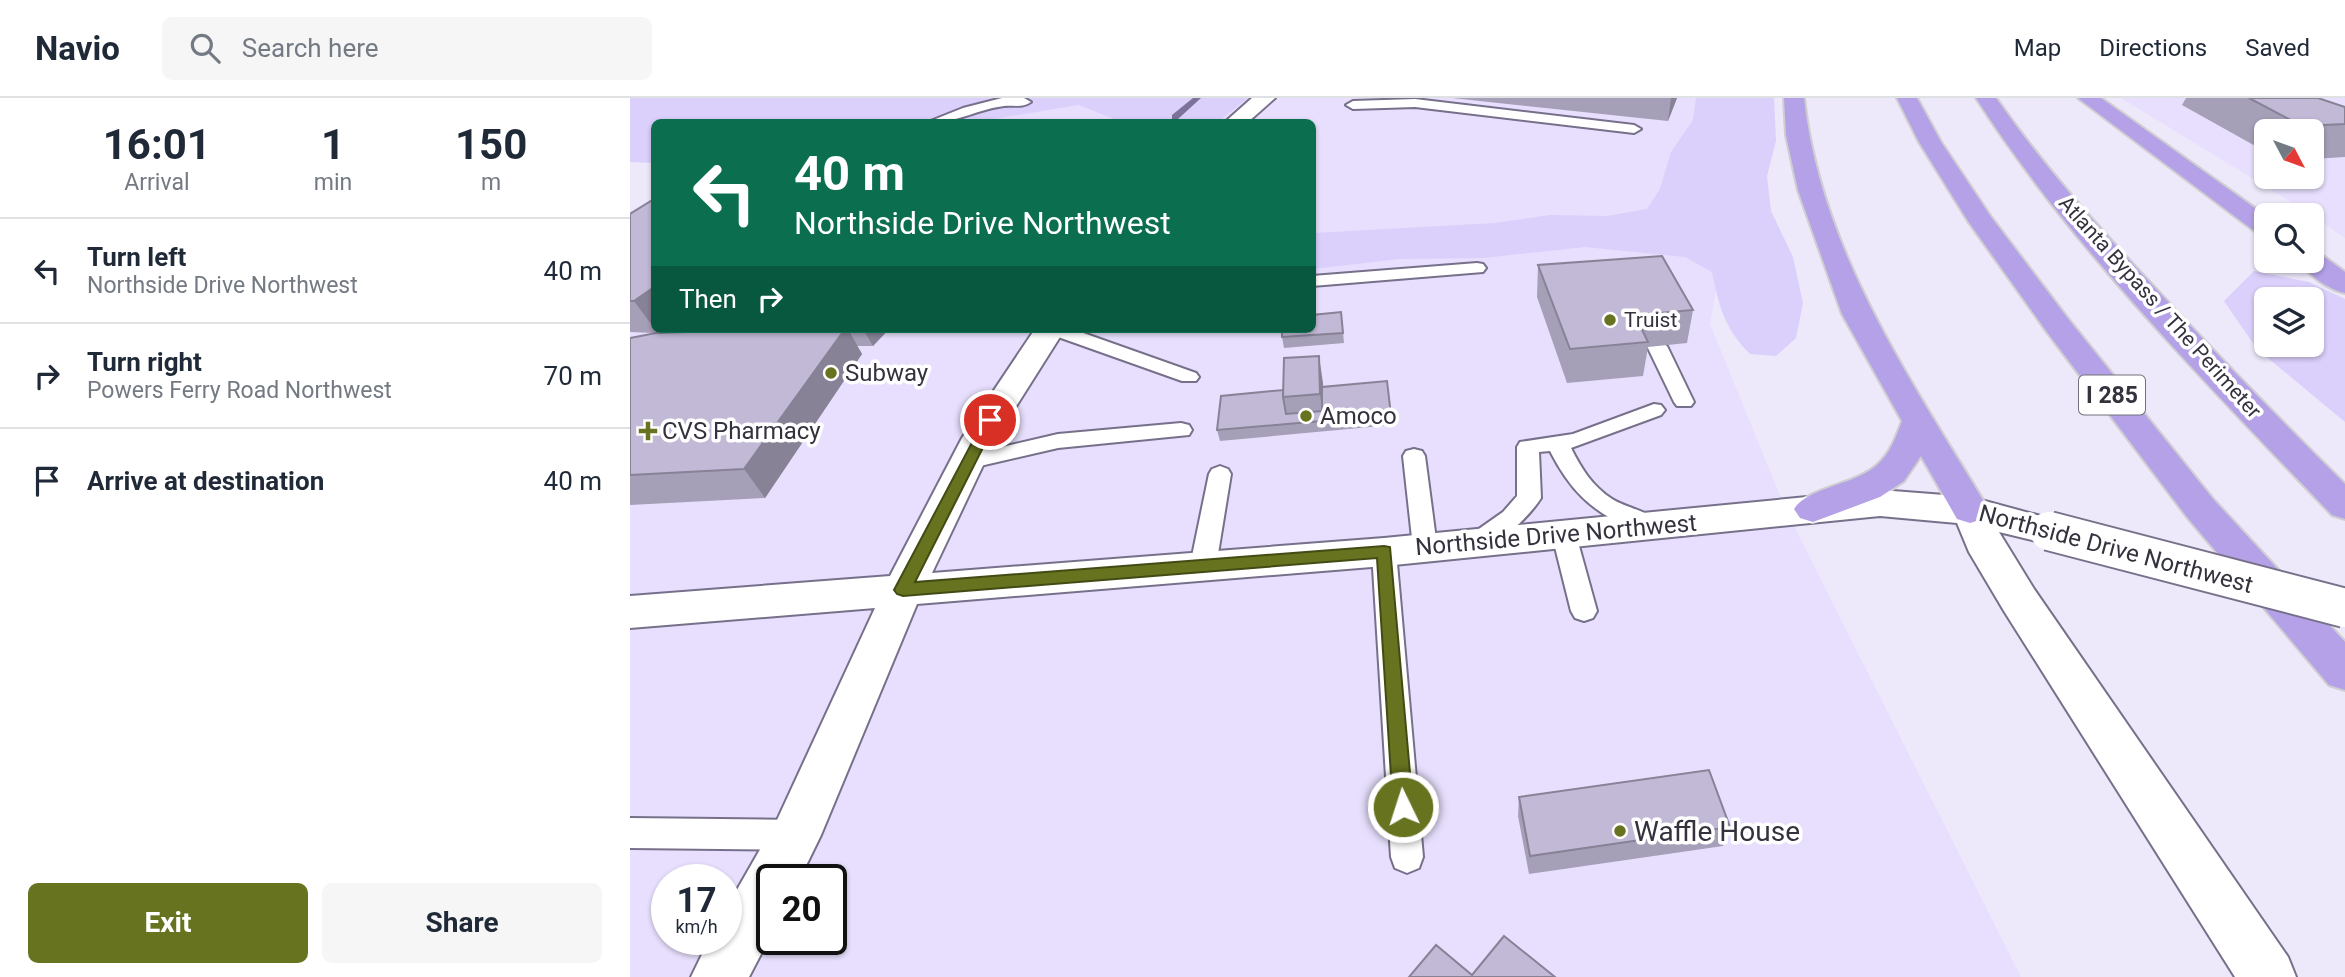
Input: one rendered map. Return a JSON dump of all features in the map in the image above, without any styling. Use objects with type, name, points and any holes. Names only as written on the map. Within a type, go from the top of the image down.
[{"type":"highway","points":[[1794,98],[1797,135],[1810,190],[1857,314],[1969,510]]},
{"type":"highway","name":"I 285","points":[[1907,98],[1930,142],[1981,221],[2058,326],[2200,508],[2345,672]]},
{"type":"highway","name":"Atlanta Bypass / The Perimeter","points":[[1986,98],[2005,127],[2089,233],[2231,389],[2345,506]]},
{"type":"highway","points":[[2088,98],[2254,219]]},
{"type":"highway","points":[[2324,270],[2345,285]]},
{"type":"highway","points":[[1813,509],[1881,483],[1900,466],[1910,449],[1919,421]]},
{"type":"main road","points":[[1239,119],[1265,98]]},
{"type":"main road","points":[[719,977],[796,835],[903,590],[967,462],[986,428],[1049,333]]},
{"type":"main road","name":"Northside Drive Northwest","points":[[630,612],[1384,552],[1880,503],[1922,503],[1969,510],[2345,608]]},
{"type":"main road","points":[[1969,510],[1989,552],[2019,600],[2268,977]]},
{"type":"lane","points":[[1353,105],[1414,100],[1634,129]]},
{"type":"lane","points":[[944,119],[998,102],[1024,102]]},
{"type":"lane","points":[[1316,281],[1477,268]]},
{"type":"lane","points":[[1063,333],[1189,377]]},
{"type":"lane","points":[[1657,346],[1684,402]]},
{"type":"lane","points":[[1475,544],[1511,518],[1529,498],[1528,447],[1558,444],[1654,410]]},
{"type":"lane","points":[[967,462],[1058,441],[1181,430]]},
{"type":"lane","points":[[1558,444],[1586,492],[1602,506],[1652,527]]},
{"type":"lane","points":[[1414,456],[1425,548]]},
{"type":"lane","points":[[1203,566],[1220,474]]},
{"type":"lane","points":[[1564,535],[1584,611]]},
{"type":"lane","points":[[1384,552],[1407,857]]},
{"type":"lane","points":[[630,833],[796,835]]},
{"type":"shaded area","points":[[630,98],[1248,98],[1222,119],[1114,119],[1079,105],[994,119],[651,119],[651,163],[630,162]]},
{"type":"shaded area","points":[[1248,98],[1750,98],[1710,324],[1785,508],[2021,977],[630,977],[630,211],[651,200],[651,333],[1316,333],[1316,119],[1222,119]]},
{"type":"shaded area","points":[[1696,98],[1774,98],[1776,141],[1767,176],[1771,211],[1793,257],[1803,303],[1796,338],[1776,356],[1750,354],[1728,326],[1712,272],[1685,257],[1585,247],[1483,258],[1399,259],[1316,269],[1316,233],[1495,223],[1551,215],[1607,216],[1647,209],[1660,189],[1671,152],[1693,120]]},
{"type":"shaded area","points":[[2121,98],[2345,98],[2345,238],[2324,223],[2324,203],[2292,203],[2270,189],[2324,189],[2324,119],[2254,119],[2254,179]]},
{"type":"shaded area","points":[[1080,105],[1114,119],[994,119]]},
{"type":"shaded area","points":[[2254,271],[2309,282],[2320,287],[2254,287],[2254,345],[2224,301]]},
{"type":"shaded area","points":[[2324,289],[2345,299],[2345,422],[2267,357],[2324,357]]},
{"type":"building","points":[[2249,98],[2318,98],[2345,107],[2345,124],[2324,125],[2324,119],[2289,119]]},
{"type":"building","points":[[651,201],[651,289],[634,301],[630,301],[630,214]]},
{"type":"building","points":[[1662,256],[1693,310],[1635,315],[1648,342],[1570,349],[1538,265]]},
{"type":"building","points":[[1341,312],[1343,333],[1282,337],[1282,333],[1316,333],[1316,315]]},
{"type":"building","points":[[656,333],[842,333],[744,469],[630,475],[630,338]]},
{"type":"building","points":[[1319,356],[1320,394],[1283,397],[1284,358]]},
{"type":"building","points":[[1387,381],[1391,415],[1217,430],[1221,396],[1283,390],[1286,414],[1322,411],[1322,387]]},
{"type":"building","name":"Waffle House","points":[[1709,770],[1730,827],[1530,856],[1519,797]]},
{"type":"building","points":[[1504,936],[1555,977],[1409,977],[1436,945],[1472,975]]},
{"type":"waterway","points":[[1175,117],[1197,98]]},
{"type":"place","name":"Truist","points":[[1610,320]]},
{"type":"place","name":"Subway","points":[[831,373]]},
{"type":"place","name":"Amoco","points":[[1306,416]]},
{"type":"place","name":"CVS Pharmacy","points":[[648,431]]},
{"type":"place","name":"Waffle House","points":[[1620,831]]},
{"type":"route","points":[[990,420],[903,590],[1384,552],[1403,807]]}]
